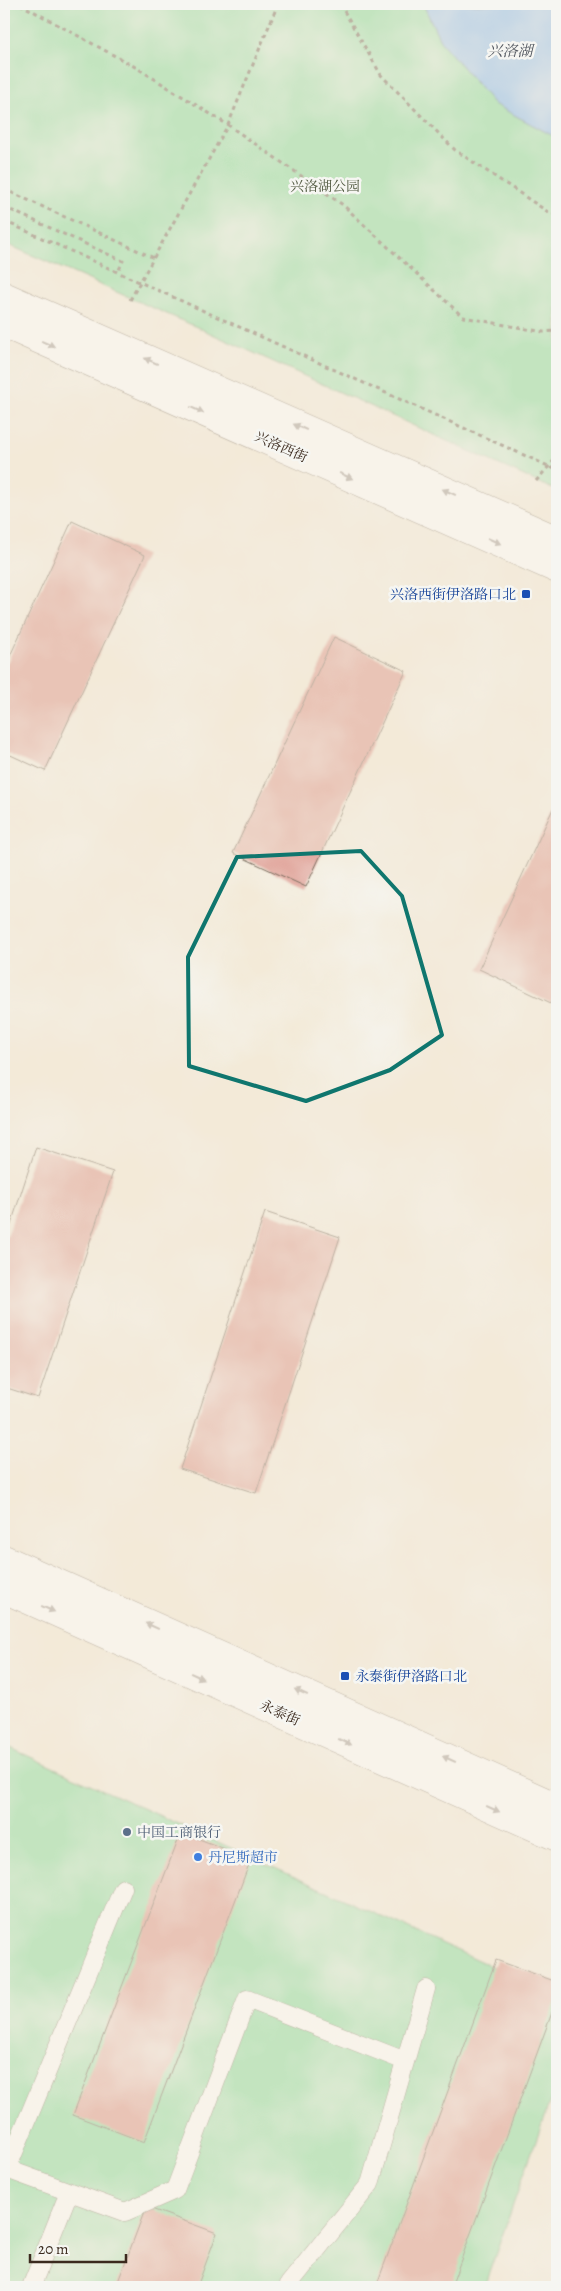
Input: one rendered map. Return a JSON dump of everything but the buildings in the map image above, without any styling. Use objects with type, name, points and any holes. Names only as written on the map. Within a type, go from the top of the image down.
[{"type":"street","name":"兴洛西街","points":[[4,296],[557,540]]},
{"type":"street","name":"兴洛西街","points":[[4,324],[557,569]]},
{"type":"street","name":"永泰街","points":[[4,1559],[557,1807]]},
{"type":"street","name":"永泰街","points":[[4,1589],[557,1837]]},
{"type":"lane","points":[[123,1888],[5,2168],[125,2212],[175,2190],[247,1999],[405,2061]]},
{"type":"lane","points":[[289,2287],[289,2284],[370,2184],[426,1989]]},
{"type":"lane","points":[[31,2287],[69,2192]]},
{"type":"path","points":[[20,4],[137,68],[228,125],[342,205],[463,317],[543,332],[557,331]]},
{"type":"path","points":[[130,300],[228,125],[278,4]]},
{"type":"path","points":[[340,4],[381,76],[455,150],[548,212],[557,215]]},
{"type":"path","points":[[4,189],[154,258]]},
{"type":"path","points":[[4,207],[123,261],[118,272]]},
{"type":"path","points":[[4,221],[557,470]]},
{"type":"path","points":[[536,481],[557,457]]},
{"type":"highlighted area","points":[[361,851],[402,896],[442,1035],[390,1070],[306,1101],[189,1066],[188,957],[237,857]]},
{"type":"green space","name":"兴洛湖公园","points":[[4,4],[423,4],[441,42],[494,104],[557,138],[557,491],[199,328],[4,243]]},
{"type":"green space","points":[[4,1745],[557,1996],[557,2081],[484,2287],[4,2287]]},
{"type":"water","name":"兴洛湖","points":[[423,4],[557,4],[557,138],[494,104],[441,42]]},
{"type":"place","name":"兴洛西街伊洛路口北","points":[[526,594]]},
{"type":"place","name":"永泰街伊洛路口北","points":[[345,1676]]},
{"type":"place","name":"中国工商银行","points":[[127,1832]]},
{"type":"place","name":"丹尼斯超市","points":[[198,1857]]}]
